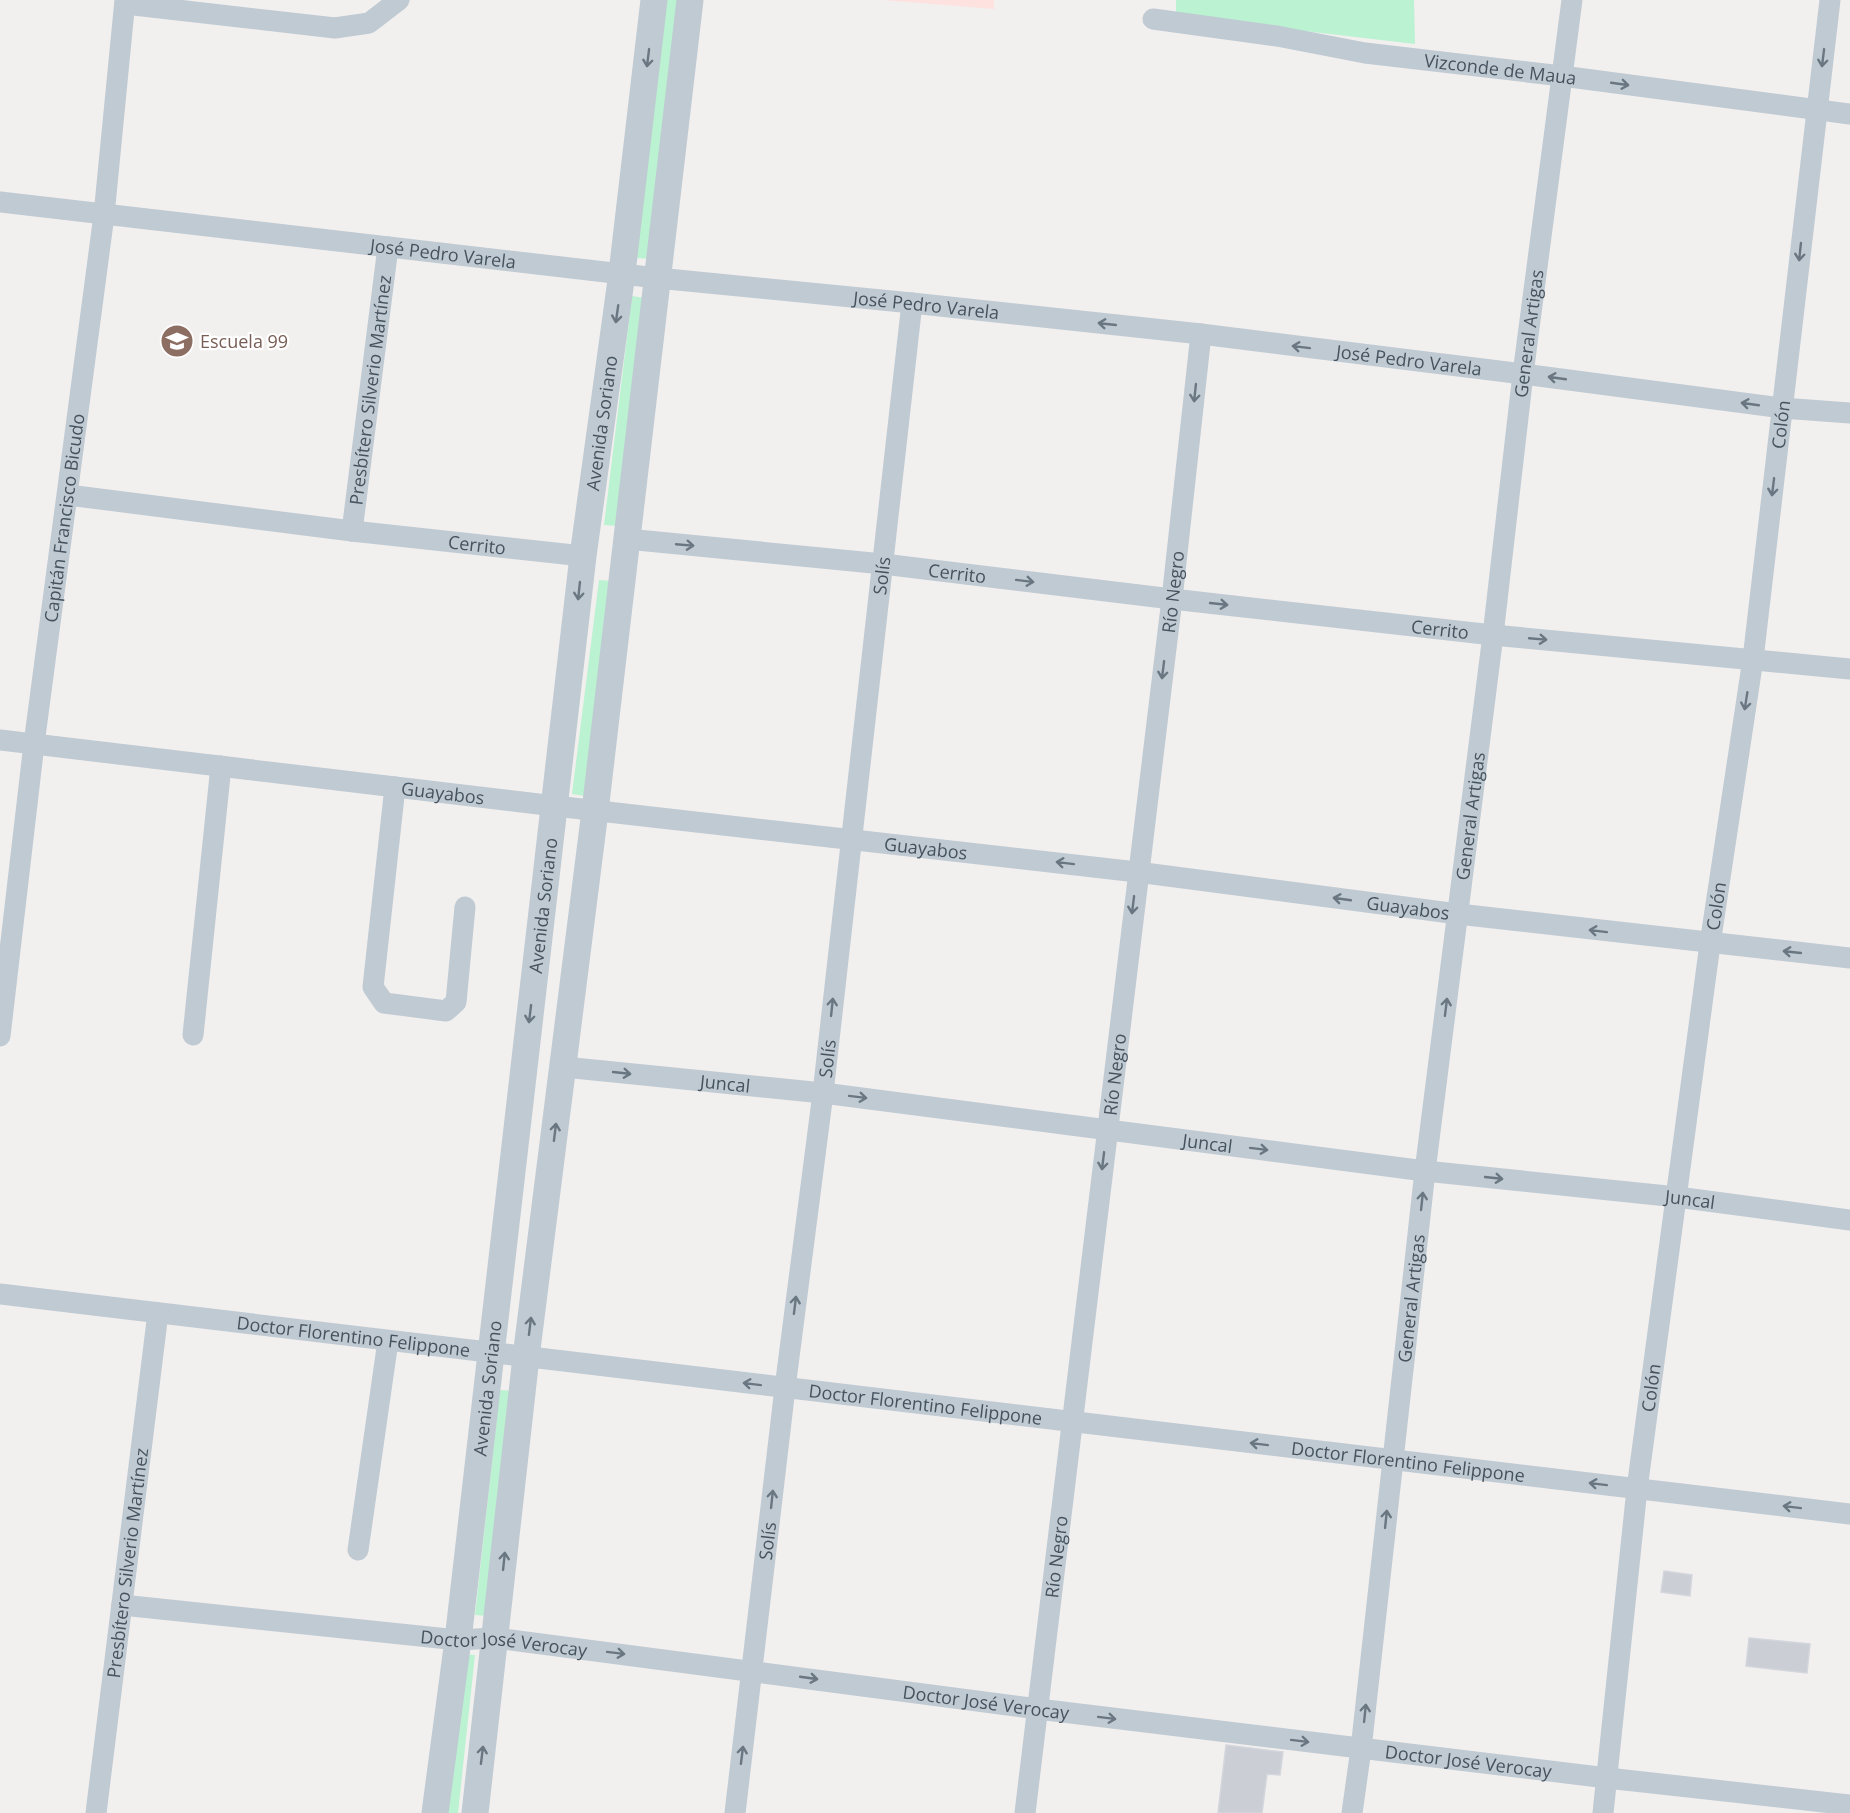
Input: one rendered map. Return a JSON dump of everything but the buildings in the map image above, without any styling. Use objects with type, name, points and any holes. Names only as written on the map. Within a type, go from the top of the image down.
[{"type":"street","points":[[125,2],[335,28],[369,23],[399,0]]},
{"type":"street","name":"Avenida Soriano","points":[[435,1813],[458,1640],[583,556],[622,273],[654,0]]},
{"type":"street","name":"Avenida Soriano","points":[[475,1813],[526,1357],[595,811],[690,0]]},
{"type":"street","name":"General Artigas","points":[[1352,1813],[1425,1171],[1493,635],[1523,374],[1572,0]]},
{"type":"street","name":"Colón","points":[[1603,1813],[1637,1489],[1710,944],[1753,659],[1830,0]]},
{"type":"street","name":"Capitán Francisco Bicudo","points":[[0,1036],[34,744],[104,215],[125,2]]},
{"type":"street","name":"Vizconde de Maua","points":[[1153,19],[1276,36],[1365,53],[1850,114]]},
{"type":"street","name":"José Pedro Varela","points":[[0,202],[657,278],[1201,334],[1782,408],[1850,413]]},
{"type":"street","name":"Presbítero Silverio Martínez","points":[[352,531],[388,248]]},
{"type":"street","name":"Solís","points":[[735,1813],[785,1388],[823,1093],[912,303]]},
{"type":"street","name":"Río Negro","points":[[1025,1813],[1137,872],[1172,599],[1201,334]]},
{"type":"street","name":"Cerrito","points":[[68,495],[352,531],[583,556],[627,539],[883,564],[1493,635],[1850,669]]},
{"type":"street","name":"Guayabos","points":[[0,740],[595,811],[1137,872],[1710,944],[1850,958]]},
{"type":"street","points":[[193,1035],[221,766]]},
{"type":"street","points":[[395,787],[373,987],[384,1003],[446,1011],[456,1002],[465,907]]},
{"type":"street","name":"Juncal","points":[[564,1067],[823,1093],[1425,1171],[1677,1197],[1850,1220]]},
{"type":"street","name":"Doctor Florentino Felippone","points":[[0,1294],[1850,1514]]},
{"type":"street","name":"Presbítero Silverio Martínez","points":[[96,1813],[158,1313]]},
{"type":"street","points":[[358,1550],[388,1341]]},
{"type":"street","name":"Doctor José Verocay","points":[[122,1605],[458,1640],[495,1638],[1361,1749],[1607,1778],[1850,1800]]},
{"type":"shaded area","points":[[883,0],[994,0],[994,9]]},
{"type":"green space","points":[[665,0],[681,0],[651,259],[636,258]]},
{"type":"green space","points":[[1176,0],[1414,0],[1415,44],[1176,16]]},
{"type":"green space","points":[[632,296],[645,298],[618,526],[604,525]]},
{"type":"green space","points":[[599,580],[612,581],[585,796],[572,794]]},
{"type":"green space","points":[[500,1390],[513,1391],[488,1616],[475,1615]]},
{"type":"green space","points":[[463,1654],[475,1655],[458,1813],[445,1813]]},
{"type":"place","name":"Escuela 99","points":[[177,341]]}]
